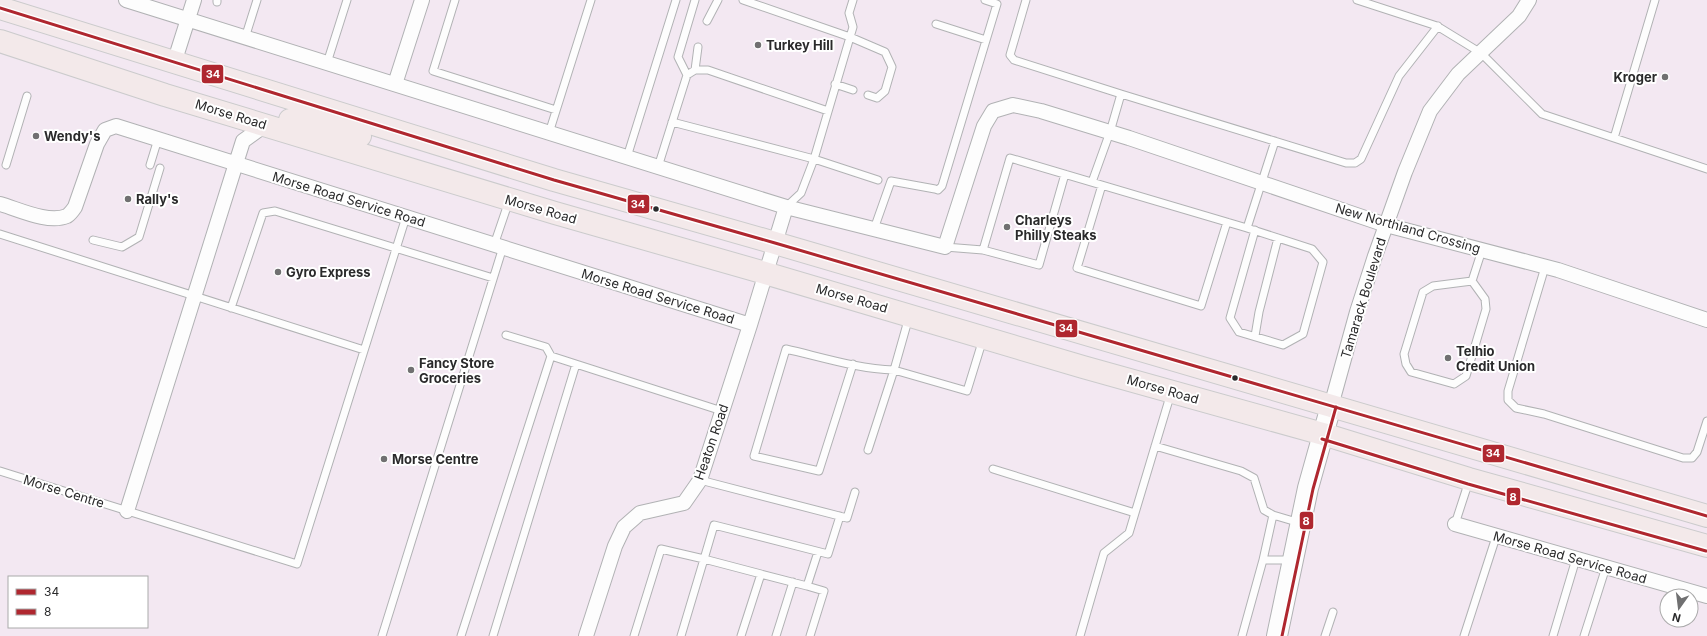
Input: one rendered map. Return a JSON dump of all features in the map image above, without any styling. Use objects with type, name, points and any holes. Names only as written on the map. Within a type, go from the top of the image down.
[{"type":"main road","points":[[0,8],[554,180],[776,243],[1707,516]]},
{"type":"main road","name":"Morse Road","points":[[0,41],[165,95],[509,200],[1707,546]]},
{"type":"main road","points":[[265,125],[280,119],[329,127],[373,139],[395,141],[418,138]]},
{"type":"street","points":[[126,0],[146,3],[188,20],[786,207],[945,247]]},
{"type":"street","points":[[174,63],[194,0]]},
{"type":"street","points":[[395,84],[422,0]]},
{"type":"street","name":"Tamarack Boulevard","points":[[1277,636],[1308,488],[1357,312],[1405,172],[1430,111],[1458,74],[1519,16],[1529,0]]},
{"type":"street","name":"New Northland Crossing","points":[[945,247],[984,126],[993,111],[1013,106],[1041,111],[1110,132],[1386,225],[1545,267],[1707,320]]},
{"type":"street","points":[[127,510],[243,140],[265,125]]},
{"type":"street","name":"Morse Road Service Road","points":[[0,204],[47,218],[68,216],[75,207],[97,144],[105,130],[116,126],[750,325]]},
{"type":"street","points":[[765,273],[776,243],[786,207]]},
{"type":"street","name":"Heaton Road","points":[[586,636],[615,546],[624,526],[640,513],[684,503],[700,480],[750,325],[765,273]]},
{"type":"street","name":"Morse Road Service Road","points":[[1455,524],[1496,537],[1707,596]]},
{"type":"lane","points":[[245,38],[257,0]]},
{"type":"lane","points":[[327,63],[346,0]]},
{"type":"lane","points":[[455,0],[433,71],[556,110]]},
{"type":"lane","points":[[549,133],[591,0]]},
{"type":"lane","points":[[627,157],[676,0]]},
{"type":"lane","points":[[687,75],[678,57],[696,0]]},
{"type":"lane","points":[[707,21],[718,0]]},
{"type":"lane","points":[[743,0],[850,37],[885,52],[892,67],[885,92],[877,98],[868,95]]},
{"type":"lane","points":[[786,207],[801,193],[814,159],[853,27],[849,13],[853,0]]},
{"type":"lane","points":[[874,229],[891,181],[935,190],[938,190],[942,186],[996,4],[985,0]]},
{"type":"lane","points":[[1026,0],[1010,55],[1014,60],[1346,163],[1355,163],[1361,159],[1399,76],[1438,26]]},
{"type":"lane","points":[[1357,0],[1438,26],[1481,53],[1542,114],[1707,169]]},
{"type":"lane","points":[[1614,138],[1655,0]]},
{"type":"lane","points":[[936,24],[986,40]]},
{"type":"lane","points":[[695,70],[698,47]]},
{"type":"lane","points":[[658,167],[687,75],[695,70],[708,70],[828,111]]},
{"type":"lane","points":[[836,84],[853,90]]},
{"type":"lane","points":[[1092,182],[1110,132],[1121,94]]},
{"type":"lane","points":[[6,165],[27,96]]},
{"type":"lane","points":[[672,122],[814,159],[878,180]]},
{"type":"lane","points":[[150,165],[158,139]]},
{"type":"lane","points":[[1247,228],[1275,141]]},
{"type":"lane","points":[[983,250],[1010,158],[1256,230],[1312,249],[1323,262],[1303,334],[1283,345],[1239,332],[1230,318],[1256,230]]},
{"type":"lane","points":[[93,240],[122,247],[139,237],[160,168]]},
{"type":"lane","points":[[945,247],[983,250],[1039,265],[1065,174]]},
{"type":"lane","points":[[1102,185],[1077,268],[1201,306],[1228,222]]},
{"type":"lane","points":[[382,636],[493,278],[498,246],[509,200]]},
{"type":"lane","points":[[231,308],[263,212],[275,211],[493,278]]},
{"type":"lane","name":"Morse Centre","points":[[0,471],[297,564],[406,217]]},
{"type":"lane","points":[[0,234],[364,350]]},
{"type":"lane","points":[[1255,336],[1259,312],[1278,238]]},
{"type":"lane","points":[[1472,281],[1482,250]]},
{"type":"lane","points":[[1545,267],[1508,391],[1508,400],[1516,408],[1544,414],[1683,458],[1692,458],[1698,452],[1707,421]]},
{"type":"lane","points":[[1472,281],[1485,299],[1486,308],[1466,376],[1454,384],[1412,372],[1406,364],[1404,354],[1423,292],[1433,286],[1472,281]]},
{"type":"lane","points":[[868,450],[910,315]]},
{"type":"lane","points":[[506,334],[546,347],[551,356],[722,410]]},
{"type":"lane","points":[[853,364],[819,471],[754,456],[786,349],[878,369],[894,370],[967,391],[984,337]]},
{"type":"lane","points":[[461,636],[551,356]]},
{"type":"lane","points":[[494,636],[576,364]]},
{"type":"lane","points":[[1080,636],[1104,553],[1129,533],[1172,391]]},
{"type":"lane","points":[[1155,446],[1241,471],[1254,478],[1264,510],[1273,516],[1301,524]]},
{"type":"lane","points":[[993,469],[1134,513]]},
{"type":"lane","points":[[1455,524],[1469,478]]},
{"type":"lane","points":[[700,480],[847,518],[855,492]]},
{"type":"lane","points":[[681,636],[714,525],[828,554],[840,516]]},
{"type":"lane","points":[[1242,636],[1263,560],[1273,516]]},
{"type":"lane","points":[[1464,636],[1496,537]]},
{"type":"lane","points":[[634,636],[661,549],[824,591],[810,636]]},
{"type":"lane","points":[[807,586],[818,552]]},
{"type":"lane","points":[[1553,636],[1576,559]]},
{"type":"lane","points":[[1263,560],[1294,560]]},
{"type":"lane","points":[[1584,636],[1606,567]]},
{"type":"lane","points":[[741,636],[761,574]]},
{"type":"lane","points":[[776,636],[793,582]]},
{"type":"lane","points":[[1325,636],[1333,612]]},
{"type":"shaded area","points":[[0,0],[1707,0],[1707,636],[0,636]]},
{"type":"transit line","name":"34","points":[[0,8],[554,180],[775,243],[1707,516]]},
{"type":"transit line","name":"8","points":[[1282,636],[1313,489],[1336,407]]},
{"type":"transit line","name":"8","points":[[1322,439],[1468,484],[1706,551]]},
{"type":"place","name":"Turkey Hill","points":[[758,45]]},
{"type":"place","name":"Kroger","points":[[1665,77]]},
{"type":"place","name":"Wendy's","points":[[36,136]]},
{"type":"place","name":"Rally's","points":[[128,199]]},
{"type":"place","name":"Charleys Philly Steaks","points":[[1007,227]]},
{"type":"place","name":"Gyro Express","points":[[278,272]]},
{"type":"place","name":"Telhio Credit Union","points":[[1448,358]]},
{"type":"place","name":"Fancy Store Groceries","points":[[411,370]]},
{"type":"place","name":"Morse Centre","points":[[384,459]]}]
